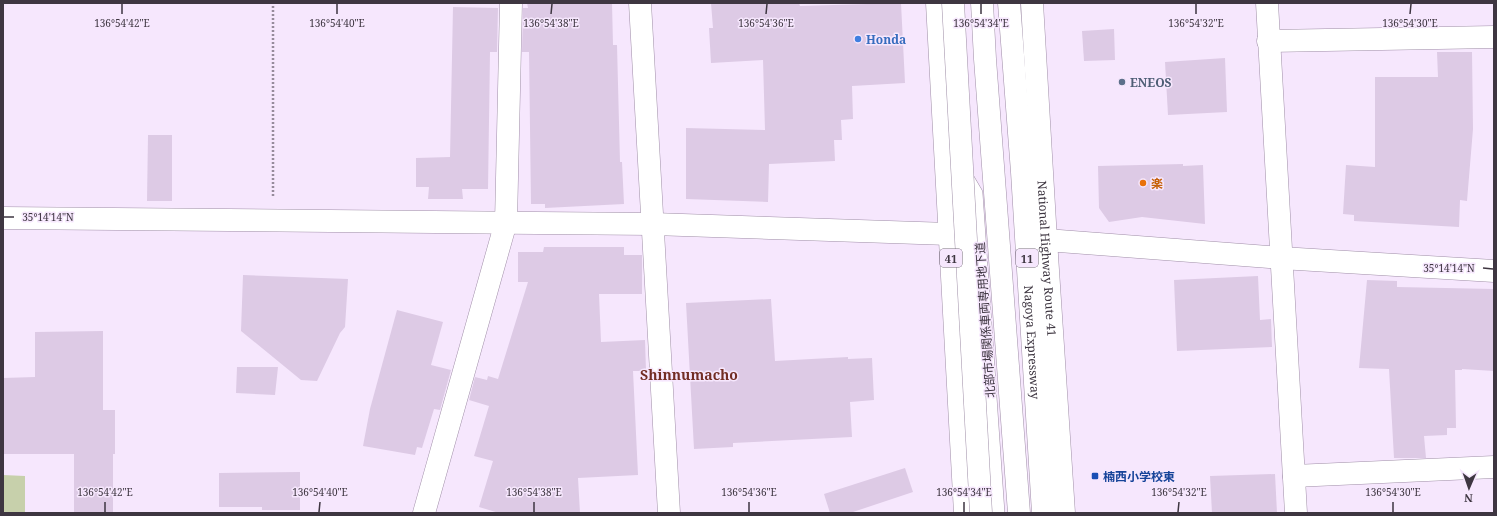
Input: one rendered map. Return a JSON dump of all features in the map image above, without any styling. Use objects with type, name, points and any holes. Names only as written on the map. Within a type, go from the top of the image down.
[{"type":"main road","points":[[424,513],[506,222],[511,3]]},
{"type":"main road","points":[[640,3],[669,513]]},
{"type":"main road","name":"41","points":[[937,3],[965,513]]},
{"type":"main road","points":[[953,3],[980,513]]},
{"type":"main road","points":[[982,3],[1019,513]]},
{"type":"main road","name":"Nagoya Expressway","points":[[1009,3],[1022,172],[1043,513]]},
{"type":"main road","name":"National Highway Route 41","points":[[1032,3],[1064,513]]},
{"type":"main road","points":[[1266,3],[1296,513]]},
{"type":"main road","points":[[1268,41],[1494,38]]},
{"type":"main road","points":[[3,218],[653,224],[949,234]]},
{"type":"main road","points":[[1046,240],[1281,258],[1494,271]]},
{"type":"main road","points":[[1294,476],[1494,467]]},
{"type":"lane","name":"北部市場関係車両専用地下道","points":[[944,135],[976,193],[998,513]]},
{"type":"path","points":[[273,3],[273,220]]},
{"type":"green space","points":[[3,475],[25,476],[25,513],[3,513]]},
{"type":"building","points":[[527,3],[612,3],[613,45],[617,45],[620,162],[622,162],[624,204],[545,208],[545,204],[531,204],[529,52],[522,52],[523,8],[528,8]]},
{"type":"building","points":[[711,3],[799,3],[800,6],[901,3],[905,83],[852,86],[853,119],[841,120],[842,140],[834,140],[835,161],[769,164],[768,202],[686,199],[686,128],[765,130],[763,60],[711,63],[709,28],[713,28]]},
{"type":"building","points":[[453,7],[498,8],[497,52],[490,52],[488,189],[462,189],[463,199],[428,199],[429,187],[416,187],[416,158],[450,157]]},
{"type":"building","points":[[1114,29],[1115,60],[1084,61],[1082,31]]},
{"type":"building","points":[[1437,52],[1472,52],[1473,129],[1467,201],[1460,200],[1459,227],[1354,221],[1354,215],[1343,214],[1346,165],[1375,167],[1375,77],[1438,77]]},
{"type":"building","points":[[1225,58],[1227,112],[1168,115],[1165,62]]},
{"type":"building","points":[[148,135],[172,135],[172,201],[147,201]]},
{"type":"building","points":[[1183,164],[1183,166],[1203,165],[1205,224],[1142,217],[1109,222],[1099,208],[1098,166]]},
{"type":"building","points":[[544,247],[624,247],[624,255],[642,255],[642,294],[599,294],[601,342],[645,340],[646,371],[633,371],[638,475],[578,478],[580,513],[499,513],[479,507],[493,461],[474,456],[489,406],[469,400],[475,377],[487,380],[488,376],[498,379],[528,282],[518,282],[518,252],[543,252]]},
{"type":"building","points":[[243,275],[348,279],[345,327],[340,333],[317,381],[301,380],[241,331]]},
{"type":"building","points":[[1258,276],[1260,320],[1271,319],[1272,347],[1177,351],[1174,280]]},
{"type":"building","points":[[1367,280],[1397,281],[1397,287],[1494,289],[1494,371],[1455,370],[1456,428],[1447,428],[1447,435],[1424,436],[1426,458],[1394,458],[1389,369],[1359,368]]},
{"type":"building","points":[[771,299],[775,361],[848,357],[848,359],[872,358],[874,400],[850,402],[852,437],[733,443],[733,447],[694,449],[686,303]]},
{"type":"building","points":[[397,310],[443,322],[431,365],[451,370],[440,410],[434,409],[422,448],[417,447],[415,455],[363,446],[370,409]]},
{"type":"building","points":[[103,331],[103,410],[115,410],[113,513],[74,513],[74,454],[3,454],[3,378],[35,377],[35,332]]},
{"type":"building","points":[[237,367],[278,367],[275,395],[236,393]]},
{"type":"building","points":[[905,468],[913,492],[850,513],[830,513],[824,494]]},
{"type":"building","points":[[300,472],[300,510],[262,510],[262,507],[219,507],[219,473]]},
{"type":"building","points":[[1275,474],[1277,513],[1212,513],[1210,476]]},
{"type":"place","name":"Honda","points":[[858,39]]},
{"type":"place","name":"ENEOS","points":[[1122,82]]},
{"type":"place","name":"楽","points":[[1143,183]]},
{"type":"place","name":"楠西小学校東","points":[[1095,476]]},
{"type":"district","name":"Shinnumacho","points":[[689,374]]}]
